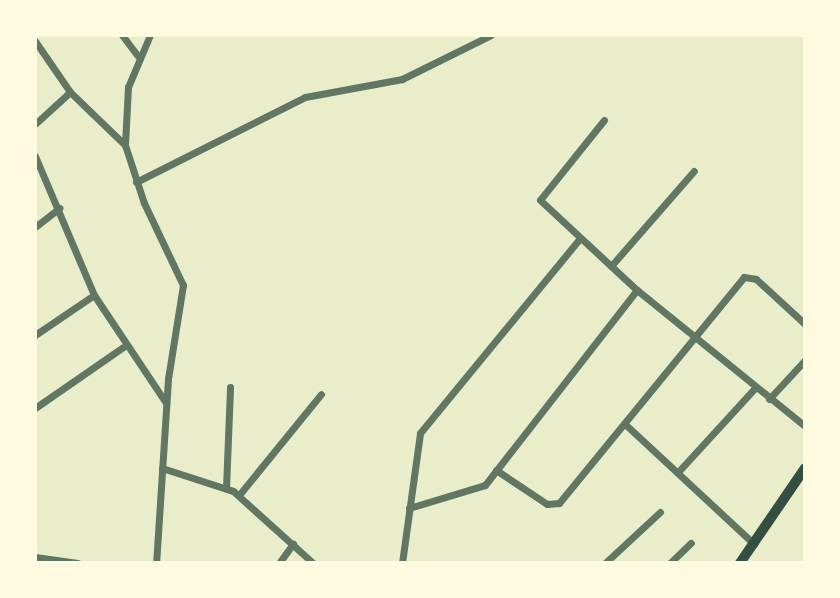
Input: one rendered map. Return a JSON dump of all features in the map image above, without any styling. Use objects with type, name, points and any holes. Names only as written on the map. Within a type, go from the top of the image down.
[{"type":"main road","points":[[740,563],[805,468]]},
{"type":"street","points":[[122,35],[138,56]]},
{"type":"street","points":[[150,35],[138,56],[128,87],[125,145],[136,182],[183,285],[166,403],[156,563]]},
{"type":"street","points":[[136,182],[305,97],[402,79],[491,35]]},
{"type":"street","points":[[35,41],[70,92],[125,145]]},
{"type":"street","points":[[35,124],[70,92]]},
{"type":"street","points":[[604,120],[539,196],[637,290],[805,426]]},
{"type":"street","points":[[35,156],[94,295],[123,347],[166,403]]},
{"type":"street","points":[[611,266],[694,171]]},
{"type":"street","points":[[35,227],[59,208]]},
{"type":"street","points":[[402,563],[417,440],[431,414],[580,238]]},
{"type":"street","points":[[496,470],[554,505],[626,425],[749,275],[805,324]]},
{"type":"street","points":[[409,508],[475,491],[496,470],[637,290]]},
{"type":"street","points":[[35,335],[94,295]]},
{"type":"street","points":[[35,408],[123,347]]},
{"type":"street","points":[[769,399],[805,360]]},
{"type":"street","points":[[226,488],[230,387]]},
{"type":"street","points":[[678,472],[755,388]]},
{"type":"street","points":[[239,495],[321,394]]},
{"type":"street","points":[[626,425],[754,544]]},
{"type":"street","points":[[162,468],[226,488],[239,495],[313,563]]},
{"type":"street","points":[[605,563],[660,512]]},
{"type":"street","points":[[670,563],[691,543]]},
{"type":"street","points":[[279,563],[293,544]]},
{"type":"street","points":[[35,557],[78,563]]}]
